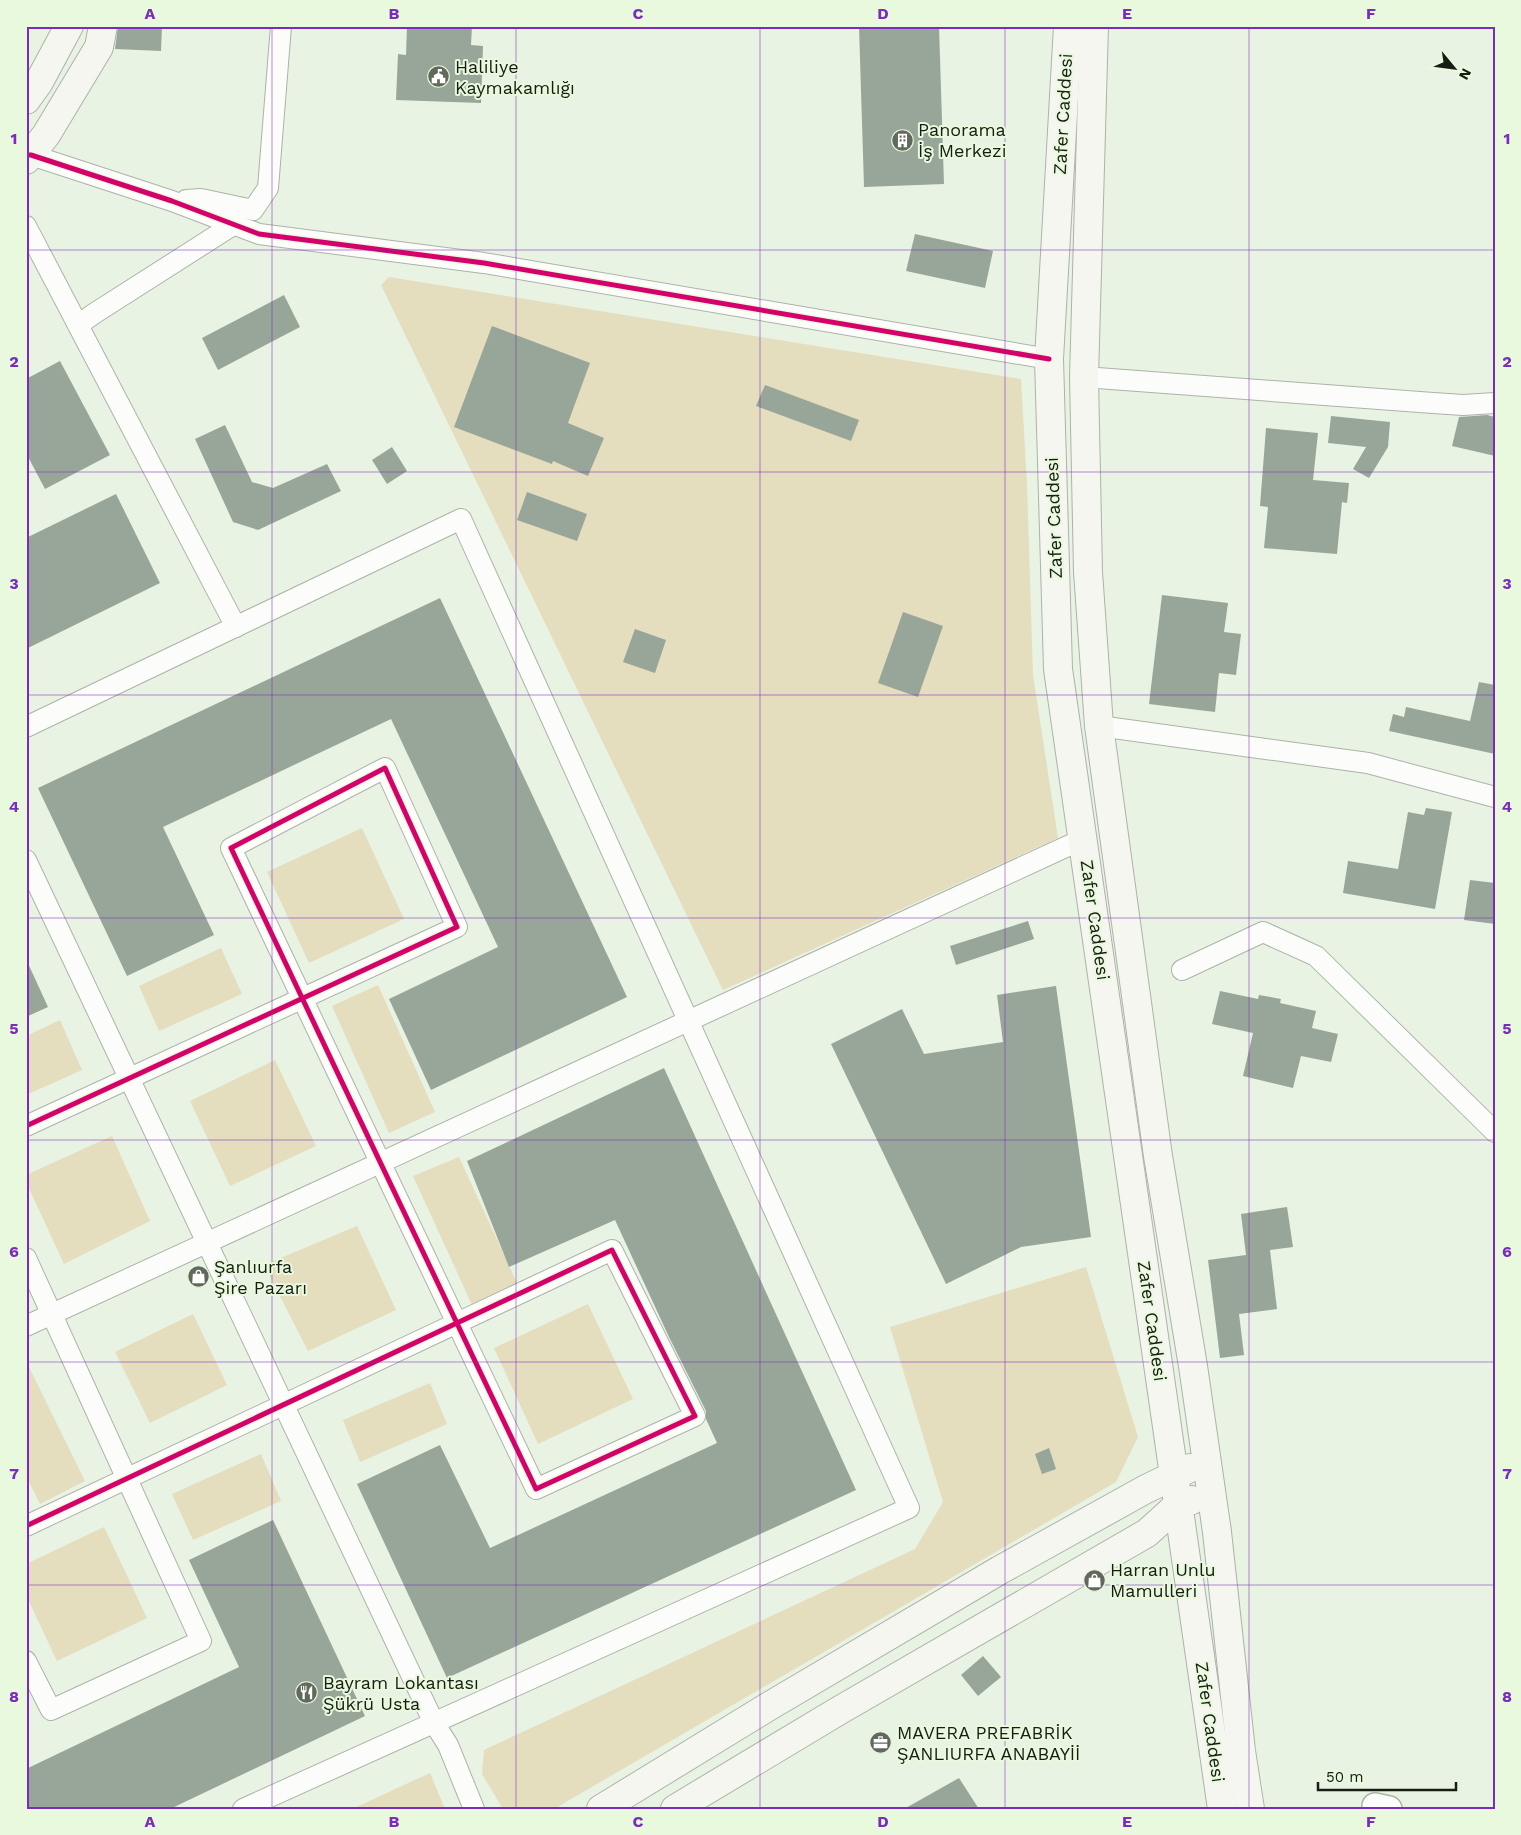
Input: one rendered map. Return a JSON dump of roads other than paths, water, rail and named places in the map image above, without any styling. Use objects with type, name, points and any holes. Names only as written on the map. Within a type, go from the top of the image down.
[{"type":"main road","points":[[26,100],[39,82],[69,26]]},
{"type":"main road","points":[[28,157],[46,135],[99,46],[103,26]]},
{"type":"main road","name":"Zafer Caddesi","points":[[1068,26],[1049,359],[1058,669],[1222,1809]]},
{"type":"main road","name":"Zafer Caddesi","points":[[1094,26],[1084,377],[1088,572],[1099,726],[1158,1156],[1207,1459],[1250,1809]]},
{"type":"main road","points":[[600,1809],[771,1705],[1000,1570],[1146,1489],[1207,1459]]},
{"type":"main road","points":[[675,1809],[840,1710],[1147,1533],[1179,1504],[1212,1495]]},
{"type":"street","points":[[172,201],[201,199],[253,210],[268,188],[281,26]]},
{"type":"street","points":[[28,157],[172,201],[259,234],[484,262],[1049,359]]},
{"type":"street","points":[[78,325],[234,225]]},
{"type":"street","points":[[26,226],[236,627]]},
{"type":"street","points":[[1084,377],[1448,404],[1495,403]]},
{"type":"street","points":[[26,727],[461,519],[908,1508],[243,1809]]},
{"type":"street","points":[[1099,726],[1368,763],[1495,797]]},
{"type":"street","points":[[26,1126],[302,998],[457,927],[385,768],[230,848],[302,998],[381,1163],[457,1323],[536,1489],[694,1416],[612,1250],[457,1323],[127,1479],[26,1526]]},
{"type":"street","points":[[26,1326],[1083,839]]},
{"type":"street","points":[[26,860],[434,1723],[448,1745],[474,1809]]},
{"type":"street","points":[[1182,970],[1263,932],[1316,956],[1495,1132]]},
{"type":"street","points":[[26,1258],[201,1641],[51,1710],[26,1661]]},
{"type":"street","points":[[1375,1809],[1375,1806],[1389,1809]]},
{"type":"place","name":"Haliliye Kaymakamlığı","points":[[439,77]]},
{"type":"place","name":"Panorama İş Merkezi","points":[[902,140]]},
{"type":"place","name":"Şanlıurfa Şire Pazarı","points":[[198,1277]]},
{"type":"place","name":"Harran Unlu Mamulleri","points":[[1094,1580]]},
{"type":"place","name":"Bayram Lokantası Şükrü Usta","points":[[307,1693]]},
{"type":"place","name":"MAVERA PREFABRİK ŞANLIURFA ANABAYİİ","points":[[881,1743]]}]
